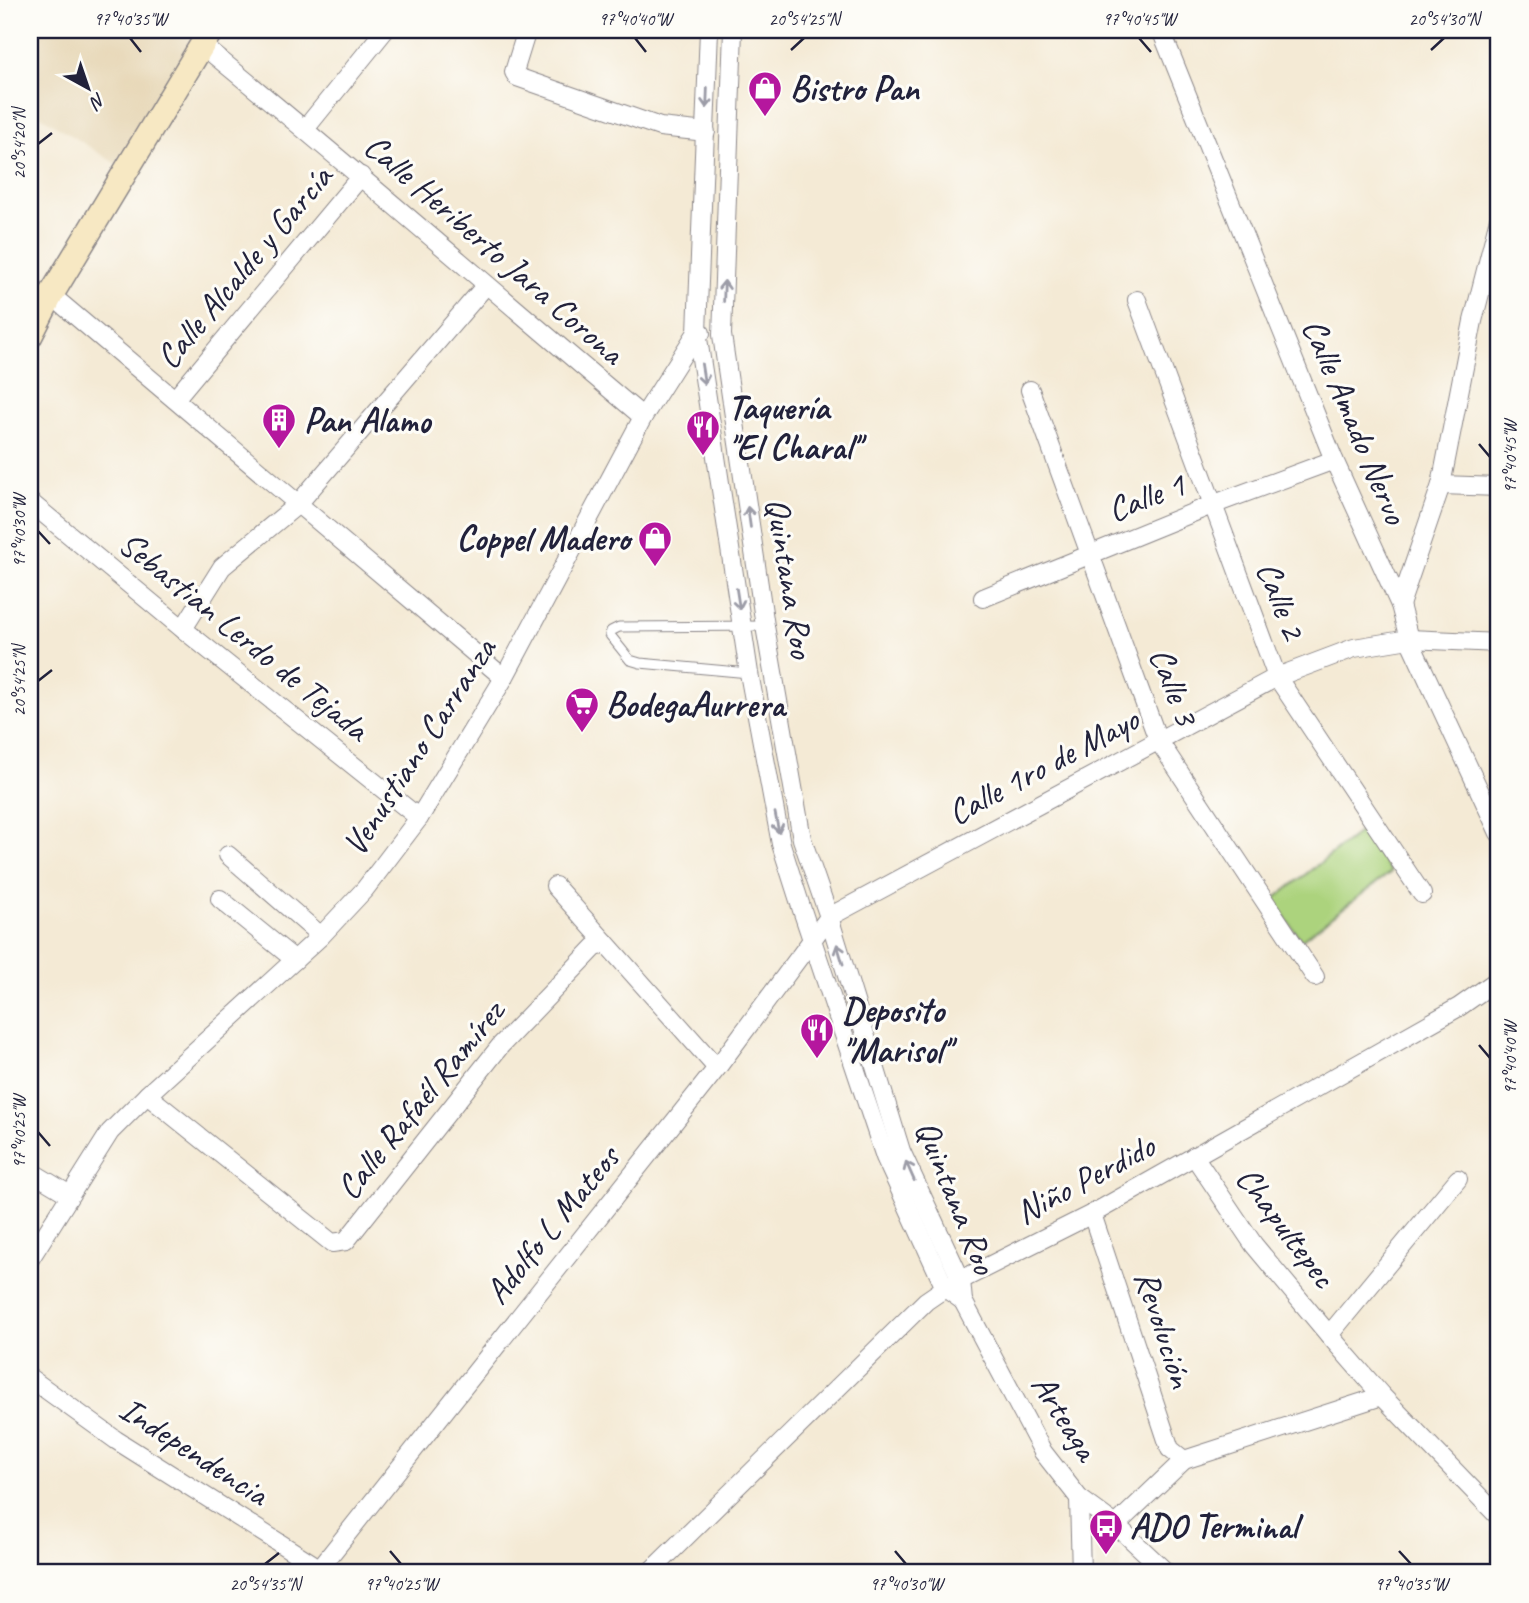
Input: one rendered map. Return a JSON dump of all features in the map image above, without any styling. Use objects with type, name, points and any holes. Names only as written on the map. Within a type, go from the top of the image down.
[{"type":"main road","points":[[30,336],[51,295],[206,37]]},
{"type":"street","points":[[305,129],[385,30]]},
{"type":"street","points":[[527,30],[514,72],[517,78],[660,127],[706,132]]},
{"type":"street","name":"Quintana Roo","points":[[709,30],[697,332],[749,673],[781,844],[885,1157],[917,1207],[962,1301]]},
{"type":"street","name":"Quintana Roo","points":[[733,30],[722,335],[765,626],[802,839],[829,917],[917,1207]]},
{"type":"street","name":"Calle Amado Nervo","points":[[1161,30],[1334,460],[1400,605],[1409,639],[1499,833]]},
{"type":"street","name":"Calle Heriberto Jara Corona","points":[[206,37],[305,129],[643,416]]},
{"type":"street","name":"Calle Alcalde y García","points":[[175,399],[361,176]]},
{"type":"street","points":[[1400,605],[1441,485],[1474,321],[1499,219]]},
{"type":"street","points":[[183,629],[222,567],[298,504],[486,285]]},
{"type":"street","points":[[51,295],[504,678]]},
{"type":"street","name":"Calle 2","points":[[1138,300],[1277,677],[1422,894]]},
{"type":"street","points":[[697,332],[722,335]]},
{"type":"street","name":"Venustiano Carranza","points":[[30,1259],[110,1132],[321,936],[365,889],[419,818],[504,678],[643,416],[697,332]]},
{"type":"street","name":"Calle 3","points":[[1030,390],[1158,740],[1315,977]]},
{"type":"street","name":"Calle 1","points":[[983,598],[1212,505],[1334,460]]},
{"type":"street","points":[[1441,485],[1499,487]]},
{"type":"street","name":"Sebastian Lerdo de Tejada","points":[[30,502],[183,629],[419,818]]},
{"type":"street","name":"Calle 1ro de Mayo","points":[[829,917],[1277,677],[1353,648],[1409,639],[1499,643]]},
{"type":"street","points":[[228,855],[321,936]]},
{"type":"street","points":[[555,886],[718,1068]]},
{"type":"street","points":[[220,898],[295,960]]},
{"type":"street","name":"Adolfo L Mateos","points":[[321,1572],[718,1068],[829,917]]},
{"type":"street","name":"Calle Rafaél Ramírez","points":[[147,1095],[332,1243],[346,1241],[500,1045],[595,947],[606,944]]},
{"type":"street","name":"Niño Perdido","points":[[649,1573],[926,1301],[953,1284],[1092,1214],[1459,1007],[1499,979]]},
{"type":"street","name":"Chapultepec","points":[[1194,1156],[1254,1245],[1329,1335],[1382,1396],[1499,1517]]},
{"type":"street","points":[[30,1171],[70,1195]]},
{"type":"street","name":"Chapultepec","points":[[1329,1335],[1458,1179]]},
{"type":"street","name":"Revolución","points":[[1092,1214],[1170,1449],[1184,1460]]},
{"type":"street","name":"Arteaga","points":[[962,1301],[1043,1452],[1079,1498],[1081,1573]]},
{"type":"street","name":"Independencia","points":[[30,1378],[116,1440],[321,1572]]},
{"type":"street","points":[[1116,1525],[1184,1460],[1382,1396]]},
{"type":"street","points":[[1079,1498],[1116,1525],[1167,1573]]},
{"type":"lane","points":[[749,673],[630,660],[610,635],[611,631],[619,626],[765,626]]},
{"type":"shaded area","points":[[30,30],[199,30],[116,164],[30,109]]},
{"type":"shaded area","name":"ADO Terminal","points":[[1096,1549],[1123,1551],[1120,1573],[1095,1573]]},
{"type":"green space","points":[[1362,830],[1391,872],[1301,940],[1273,900]]},
{"type":"place","name":"Bistro Pan","points":[[765,118]]},
{"type":"place","name":"Pan Alamo","points":[[279,450]]},
{"type":"place","name":"Taquería \"El Charal\"","points":[[703,457]]},
{"type":"place","name":"Coppel Madero","points":[[655,568]]},
{"type":"place","name":"BodegaAurrera","points":[[582,734]]},
{"type":"place","name":"Deposito \"Marisol\"","points":[[817,1060]]},
{"type":"place","name":"ADO Terminal","points":[[1106,1556]]}]
